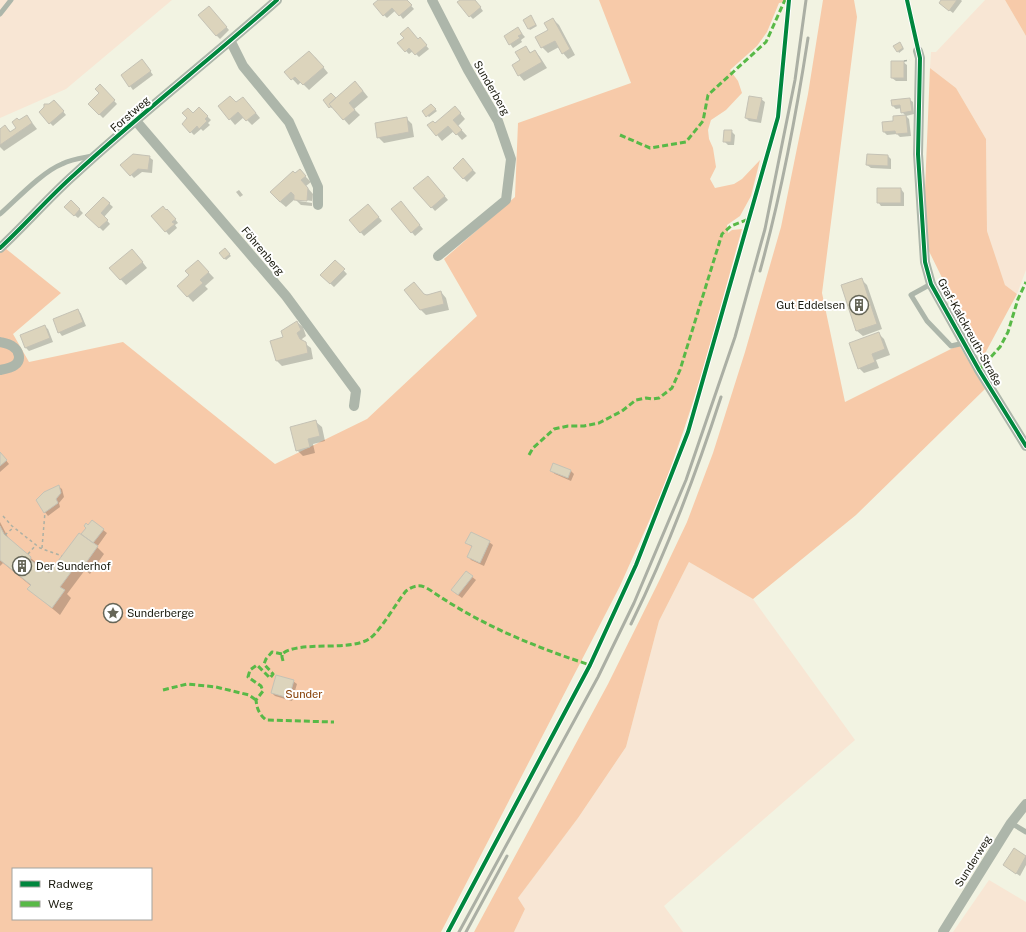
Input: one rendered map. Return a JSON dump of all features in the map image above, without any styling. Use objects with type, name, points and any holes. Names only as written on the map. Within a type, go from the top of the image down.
[{"type":"street","name":"Forstweg","points":[[0,248],[74,174],[136,120],[231,42],[277,0]]},
{"type":"street","name":"Sunderberg","points":[[432,0],[468,70],[498,121],[511,159],[506,200],[438,256]]},
{"type":"street","points":[[231,42],[243,66],[289,122],[318,187],[318,205]]},
{"type":"street","name":"Graf-Kalckreuth-Straße","points":[[918,51],[920,58],[918,154],[925,262],[932,284],[964,343],[1026,446]]},
{"type":"street","name":"Föhrenberg","points":[[136,120],[286,296],[356,391],[354,406]]},
{"type":"street","points":[[0,342],[13,346],[18,352],[19,358],[16,364],[0,370]]},
{"type":"street","name":"Sunderweg","points":[[943,932],[1011,823],[1026,804]]},
{"type":"lane","points":[[0,14],[11,0]]},
{"type":"lane","points":[[0,214],[40,178],[61,164],[76,159],[95,156]]},
{"type":"lane","points":[[932,284],[911,295],[927,321],[950,346],[964,343]]},
{"type":"lane","points":[[1011,823],[1026,832]]},
{"type":"path","points":[[42,548],[45,512]]},
{"type":"path","points":[[3,516],[14,528],[36,544],[62,556]]},
{"type":"path","points":[[5,535],[14,528]]},
{"type":"path","points":[[28,554],[36,544]]},
{"type":"shaded area","points":[[0,0],[172,0],[66,89],[0,118]]},
{"type":"shaded area","points":[[985,0],[1005,0],[1026,36],[1026,270],[1017,294],[1005,285],[987,231],[986,139],[956,88],[930,68],[931,52],[936,52]]},
{"type":"shaded area","points":[[689,562],[753,599],[855,740],[664,906],[683,932],[514,932],[525,909],[518,898],[578,818],[626,747],[659,621]]},
{"type":"shaded area","points":[[989,880],[1026,902],[1026,932],[953,932]]},
{"type":"green space","name":"Sunder","points":[[599,0],[787,0],[787,2],[779,3],[767,32],[757,46],[730,70],[738,81],[742,93],[726,110],[711,120],[708,130],[716,167],[710,179],[715,188],[734,184],[742,179],[760,160],[751,196],[740,216],[727,225],[728,233],[732,230],[742,229],[703,371],[669,472],[620,586],[441,932],[0,932],[0,244],[61,293],[13,334],[29,362],[123,342],[275,464],[367,419],[477,316],[444,259],[515,197],[518,123],[631,83]]},
{"type":"green space","points":[[823,0],[854,0],[857,17],[822,293],[845,402],[959,345],[985,389],[856,515],[753,599],[689,562],[659,621],[626,747],[578,818],[518,898],[525,909],[514,932],[474,932],[608,684],[687,522],[713,453],[745,352],[781,227],[808,94]]},
{"type":"green space","points":[[1005,0],[1026,0],[1026,36]]},
{"type":"green space","points":[[930,68],[956,88],[986,139],[987,231],[1005,285],[1017,294],[982,359],[923,239]]},
{"type":"building","points":[[378,0],[407,0],[412,5],[399,16],[392,8],[383,16],[373,4]]},
{"type":"building","points":[[460,0],[475,0],[481,7],[469,17],[457,2]]},
{"type":"building","points":[[941,0],[957,0],[949,11],[939,3]]},
{"type":"building","points":[[209,6],[227,27],[216,36],[198,15]]},
{"type":"building","points":[[531,15],[536,25],[528,29],[523,20]]},
{"type":"building","points":[[553,18],[570,49],[562,54],[555,41],[541,48],[535,37],[548,30],[544,23]]},
{"type":"building","points":[[408,27],[418,39],[420,37],[427,45],[415,55],[409,48],[405,52],[397,43],[404,38],[400,34]]},
{"type":"building","points":[[518,27],[522,34],[518,36],[520,38],[509,45],[504,36]]},
{"type":"building","points":[[900,42],[903,48],[897,52],[893,46]]},
{"type":"building","points":[[526,46],[530,53],[535,50],[542,62],[518,76],[512,65],[520,60],[515,52]]},
{"type":"building","points":[[309,51],[324,67],[303,85],[295,77],[291,80],[284,72]]},
{"type":"building","points":[[142,59],[151,71],[129,87],[121,75]]},
{"type":"building","points":[[891,61],[904,61],[904,78],[891,78]]},
{"type":"building","points":[[355,81],[363,91],[349,103],[355,110],[343,120],[329,104]]},
{"type":"building","points":[[100,84],[115,100],[99,115],[88,104],[99,93],[95,89]]},
{"type":"building","points":[[331,93],[336,98],[329,104],[331,106],[329,108],[323,100]]},
{"type":"building","points":[[230,96],[236,102],[243,97],[256,113],[246,121],[238,112],[229,120],[218,106]]},
{"type":"building","points":[[749,96],[762,98],[757,120],[745,118]]},
{"type":"building","points":[[910,98],[912,111],[901,113],[900,105],[892,106],[891,100]]},
{"type":"building","points":[[54,100],[64,111],[49,124],[39,112],[44,107],[44,104],[49,104]]},
{"type":"building","points":[[431,104],[436,109],[426,117],[422,111]]},
{"type":"building","points":[[455,106],[461,113],[453,120],[462,130],[456,135],[448,126],[436,136],[427,125],[433,121],[435,123]]},
{"type":"building","points":[[199,107],[208,116],[205,119],[207,121],[199,129],[197,126],[190,133],[182,124],[187,118],[182,113],[188,108],[193,113]]},
{"type":"building","points":[[27,115],[32,123],[0,145],[0,129],[5,125],[10,132],[16,128],[12,122],[17,118],[19,120]]},
{"type":"building","points":[[906,115],[908,133],[896,134],[895,131],[883,132],[882,122],[893,121],[893,116]]},
{"type":"building","points":[[407,117],[409,132],[377,138],[375,123]]},
{"type":"building","points":[[724,130],[732,130],[731,142],[723,142]]},
{"type":"building","points":[[133,154],[150,156],[148,170],[138,169],[130,176],[120,165]]},
{"type":"building","points":[[867,154],[888,155],[888,166],[866,165]]},
{"type":"building","points":[[463,158],[473,170],[463,179],[453,168]]},
{"type":"building","points":[[300,169],[306,176],[301,180],[308,188],[307,201],[294,200],[294,195],[291,192],[280,202],[270,192],[293,171],[295,173]]},
{"type":"building","points":[[428,176],[445,196],[431,208],[413,188]]},
{"type":"building","points":[[877,188],[901,188],[901,203],[877,203]]},
{"type":"building","points":[[103,197],[110,203],[101,213],[108,220],[99,228],[85,215]]},
{"type":"building","points":[[71,200],[80,209],[74,216],[64,207]]},
{"type":"building","points":[[401,201],[420,225],[411,233],[391,209]]},
{"type":"building","points":[[368,204],[379,217],[360,233],[349,220]]},
{"type":"building","points":[[163,206],[176,219],[172,222],[175,224],[165,232],[151,216]]},
{"type":"building","points":[[225,248],[230,254],[224,259],[219,253]]},
{"type":"building","points":[[132,249],[143,262],[120,280],[109,268]]},
{"type":"building","points":[[198,260],[209,272],[200,280],[203,283],[187,297],[177,286],[189,275],[185,271]]},
{"type":"building","points":[[335,260],[345,269],[330,284],[320,275]]},
{"type":"building","name":"Gut Eddelsen","points":[[862,278],[877,324],[856,331],[841,285]]},
{"type":"building","points":[[414,282],[424,294],[427,295],[441,291],[444,304],[420,310],[404,290]]},
{"type":"building","points":[[78,309],[83,322],[58,333],[53,319]]},
{"type":"building","points":[[297,321],[301,330],[297,333],[300,339],[306,342],[308,353],[276,361],[270,341],[283,337],[281,331]]},
{"type":"building","points":[[45,325],[50,338],[25,348],[20,335]]},
{"type":"building","points":[[879,332],[885,349],[872,354],[875,362],[858,369],[849,343]]},
{"type":"building","points":[[316,420],[320,436],[308,439],[310,447],[296,451],[290,427]]},
{"type":"building","points":[[0,452],[7,460],[0,466]]},
{"type":"building","points":[[553,463],[571,470],[568,478],[550,471]]},
{"type":"building","points":[[59,485],[61,493],[56,499],[58,503],[44,513],[36,500],[44,492]]},
{"type":"building","points":[[92,520],[104,529],[93,543],[81,534],[86,528],[84,526],[86,523],[88,525]]},
{"type":"building","name":"Der Sunderhof","points":[[0,526],[4,534],[31,557],[30,560],[49,573],[79,533],[98,546],[83,567],[77,564],[60,587],[65,590],[52,608],[27,589],[31,585],[0,560]]},
{"type":"building","points":[[471,532],[490,541],[480,563],[467,557],[472,546],[465,543]]},
{"type":"building","points":[[466,571],[473,576],[458,595],[451,590]]},
{"type":"building","points":[[276,675],[294,680],[289,698],[271,693]]},
{"type":"building","points":[[1014,848],[1026,856],[1016,874],[1003,865]]},
{"type":"railway","points":[[459,932],[598,677],[634,603],[686,480],[735,337],[765,229],[795,80],[806,0]]},
{"type":"railway","points":[[760,271],[775,214],[808,38]]},
{"type":"railway","points":[[631,624],[657,569],[680,512],[721,397]]},
{"type":"railway","points":[[466,932],[507,856]]},
{"type":"marked path","points":[[620,135],[650,148],[686,142],[703,121],[708,95],[766,42],[785,0]]},
{"type":"marked path","points":[[529,455],[533,448],[554,429],[599,423],[622,411],[636,400],[659,398],[672,388],[680,370],[722,234],[731,226],[749,219]]},
{"type":"marked path","points":[[979,370],[1000,347],[1008,332],[1018,299],[1026,282]]},
{"type":"marked path","points":[[283,661],[282,654],[290,650],[311,647],[349,645],[360,643],[369,639],[383,624],[406,591],[413,587],[423,586],[451,604],[489,625],[549,651],[590,665]]},
{"type":"marked path","points":[[282,654],[272,652],[266,659],[264,664],[273,674],[270,678],[257,665],[250,670],[248,677],[261,686],[263,691],[256,700],[258,709],[262,716],[266,720],[334,722]]},
{"type":"marked path","points":[[163,690],[187,684],[216,687],[249,695],[256,700]]},
{"type":"cycle path","points":[[0,248],[65,183],[100,151],[277,0]]},
{"type":"cycle path","points":[[448,932],[590,665],[636,565],[688,432],[778,117],[789,0]]},
{"type":"cycle path","points":[[907,0],[920,58],[918,154],[925,262],[931,284],[979,370],[1026,446]]},
{"type":"place","name":"Gut Eddelsen","points":[[859,305]]},
{"type":"place","name":"Der Sunderhof","points":[[22,566]]},
{"type":"place","name":"Sunderberge","points":[[113,613]]}]
